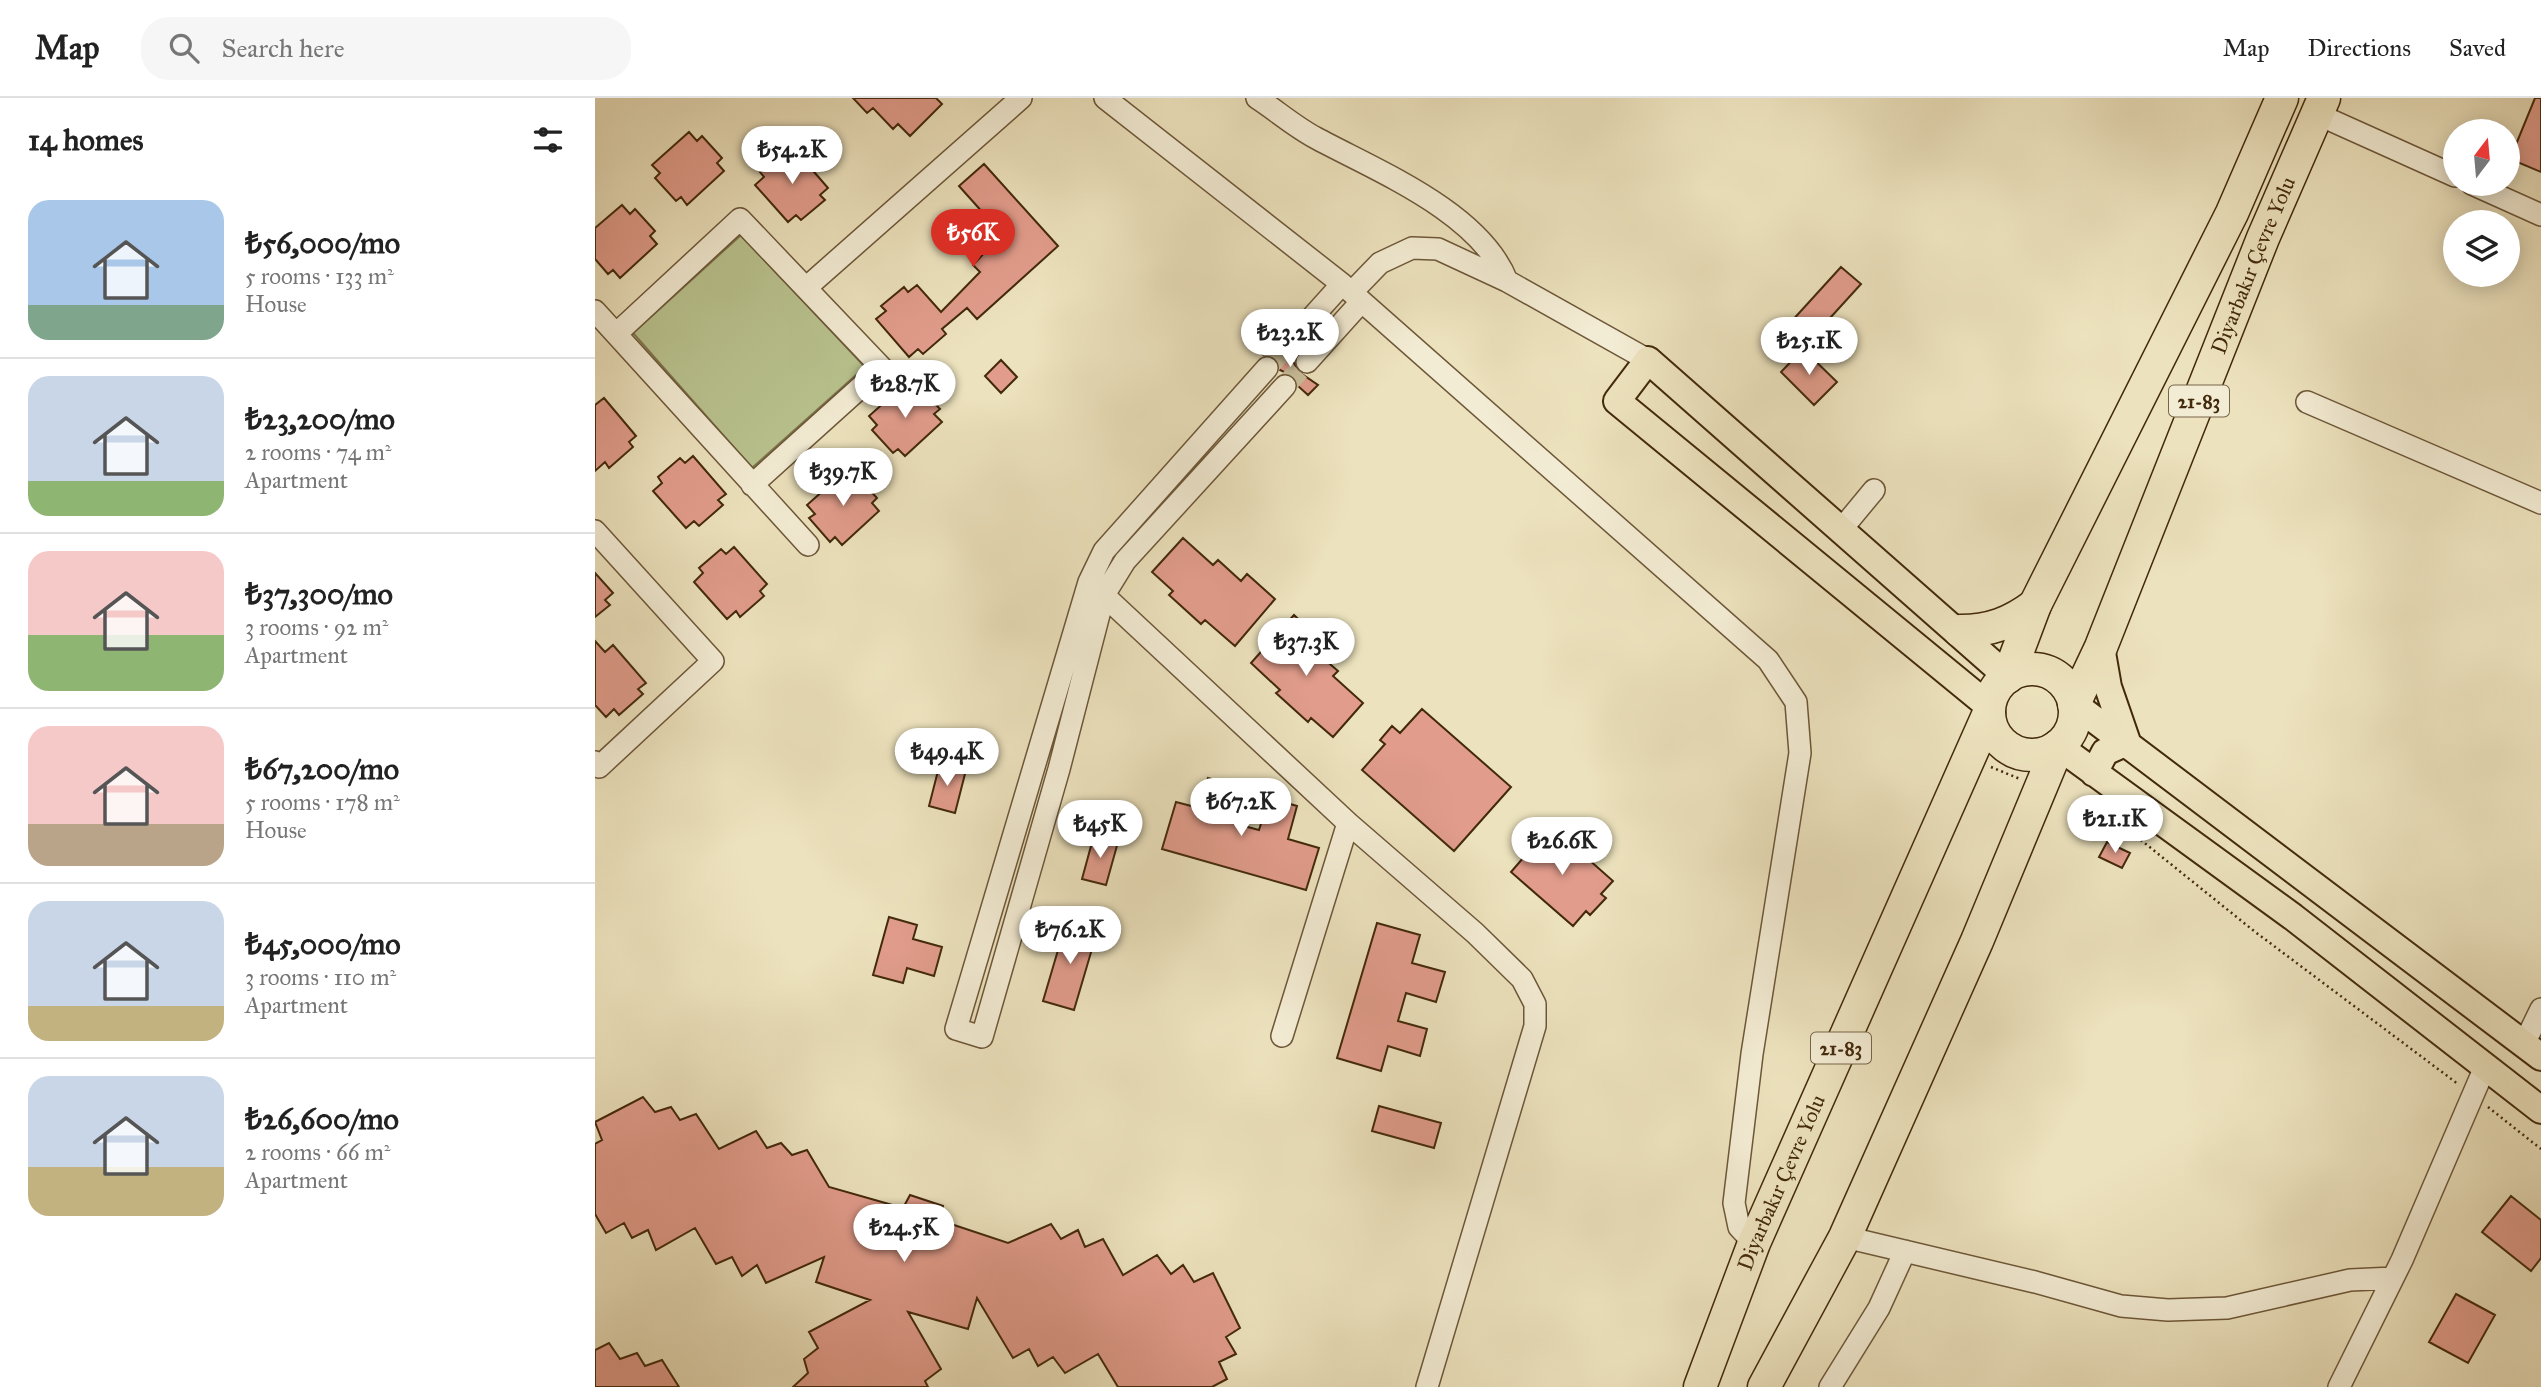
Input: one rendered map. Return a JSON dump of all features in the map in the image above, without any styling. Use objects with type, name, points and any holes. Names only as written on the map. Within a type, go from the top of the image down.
[{"type":"highway","name":"Diyarbakır Çevre Yolu","points":[[2008,677],[2035,605],[2232,213],[2282,98]]},
{"type":"highway","name":"Diyarbakır Çevre Yolu","points":[[2074,704],[2101,647],[2263,238],[2321,106]]},
{"type":"highway","points":[[1960,631],[1995,628],[2014,620],[2035,605]]},
{"type":"highway","points":[[1764,1387],[1845,1237],[1977,941],[2058,746],[2072,727],[2074,704],[2070,692],[2054,675],[2031,669],[2008,677],[1993,695],[1989,710],[1996,734],[2013,750],[2036,754],[2058,746]]},
{"type":"highway","name":"Diyarbakır Çevre Yolu","points":[[1700,1387],[1754,1243],[1989,710]]},
{"type":"main road","points":[[1989,710],[1617,401],[1648,360],[1840,531],[1960,631],[2008,677]]},
{"type":"main road","points":[[2101,647],[2108,687],[2127,742]]},
{"type":"main road","points":[[2074,704],[2533,1051]]},
{"type":"main road","points":[[2094,773],[2105,752],[2127,742]]},
{"type":"main road","points":[[2058,746],[2293,917],[2541,1110]]},
{"type":"street","points":[[807,287],[1021,98]]},
{"type":"street","points":[[1105,98],[1352,293],[1768,660],[1797,702],[1800,753],[1752,1055],[1734,1203],[1739,1227],[1754,1243]]},
{"type":"street","points":[[1257,98],[1312,136],[1426,196],[1488,248],[1507,281]]},
{"type":"street","points":[[2321,106],[2443,170]]},
{"type":"street","points":[[2499,196],[2541,215]]},
{"type":"street","points":[[616,334],[740,219],[882,368],[752,485]]},
{"type":"street","points":[[1289,344],[1352,293],[1380,264],[1412,248],[1438,249],[1507,281],[1648,360]]},
{"type":"street","points":[[1307,362],[1352,293]]},
{"type":"street","points":[[595,311],[808,545]]},
{"type":"street","points":[[1267,368],[1104,551],[1097,588],[1059,769],[982,1037],[956,1029],[1097,588],[1125,561],[1285,386]]},
{"type":"street","points":[[2307,401],[2541,503]]},
{"type":"street","points":[[1840,531],[1874,490]]},
{"type":"street","points":[[595,531],[713,660],[600,767],[595,762]]},
{"type":"street","points":[[1097,588],[1348,823],[1475,933],[1522,979],[1535,1004],[1535,1026],[1427,1387]]},
{"type":"street","points":[[1282,1036],[1348,823]]},
{"type":"street","points":[[2533,1051],[2541,1009]]},
{"type":"street","points":[[2339,1387],[2393,1278],[2486,1067]]},
{"type":"street","points":[[1845,1237],[2035,1282],[2121,1306],[2168,1310],[2227,1308],[2350,1280],[2393,1278]]},
{"type":"street","points":[[1831,1387],[1878,1308],[1905,1251]]},
{"type":"path","points":[[1979,762],[2029,783]]},
{"type":"path","points":[[2087,802],[2111,816],[2254,931],[2541,1149]]},
{"type":"green space","points":[[741,235],[865,367],[752,468],[633,333]]},
{"type":"building","points":[[853,98],[936,98],[942,104],[910,136],[898,124],[893,129],[873,108],[867,113]]},
{"type":"building","points":[[2535,98],[2541,98],[2541,172],[2520,163],[2520,135]]},
{"type":"building","points":[[689,132],[697,141],[702,136],[722,158],[717,163],[724,171],[687,205],[681,197],[676,201],[655,178],[660,173],[652,165]]},
{"type":"building","points":[[795,150],[828,188],[820,195],[825,200],[801,220],[796,215],[788,222],[755,185],[764,177],[760,172],[782,152],[787,158]]},
{"type":"building","points":[[984,164],[1058,246],[977,319],[967,308],[942,329],[946,334],[923,354],[918,349],[909,357],[876,319],[886,311],[881,306],[904,287],[908,292],[917,285],[941,312],[980,272],[973,265],[1002,234],[959,186]]},
{"type":"building","points":[[622,205],[630,214],[635,209],[655,231],[650,236],[657,244],[620,278],[613,270],[608,274],[595,259],[595,228]]},
{"type":"building","points":[[1841,267],[1861,284],[1810,340],[1790,323]]},
{"type":"building","points":[[1272,343],[1294,363],[1299,372],[1318,385],[1308,395],[1298,386],[1293,376],[1280,370],[1276,359],[1262,354]]},
{"type":"building","points":[[1803,349],[1837,382],[1814,405],[1781,372]]},
{"type":"building","points":[[1001,360],[1017,377],[1001,393],[985,376]]},
{"type":"building","points":[[906,383],[915,392],[920,388],[940,409],[934,414],[942,422],[905,456],[898,449],[893,453],[872,430],[877,425],[869,416]]},
{"type":"building","points":[[604,398],[636,436],[629,442],[633,447],[609,468],[605,462],[595,471],[595,405]]},
{"type":"building","points":[[693,456],[726,494],[718,500],[723,505],[699,526],[694,521],[686,528],[653,491],[662,483],[658,477],[680,458],[685,463]]},
{"type":"building","points":[[844,472],[852,481],[857,476],[877,498],[872,503],[879,511],[842,545],[835,537],[830,542],[809,518],[815,514],[807,505]]},
{"type":"building","points":[[1183,538],[1213,565],[1218,560],[1241,581],[1247,574],[1275,599],[1235,646],[1205,620],[1201,624],[1169,595],[1173,591],[1152,572]]},
{"type":"building","points":[[734,547],[767,584],[760,591],[764,596],[740,617],[736,611],[727,619],[694,582],[703,573],[699,568],[721,549],[726,554]]},
{"type":"building","points":[[595,573],[613,593],[605,600],[610,605],[595,617]]},
{"type":"building","points":[[1294,615],[1323,642],[1315,651],[1338,671],[1333,676],[1363,703],[1333,737],[1311,718],[1308,722],[1276,693],[1280,690],[1251,663]]},
{"type":"building","points":[[595,641],[605,652],[613,645],[646,683],[638,689],[643,694],[619,715],[614,709],[606,717],[595,705]]},
{"type":"building","points":[[1422,709],[1511,787],[1454,851],[1362,770],[1385,744],[1380,740],[1392,726],[1400,733]]},
{"type":"building","points":[[940,763],[966,770],[955,813],[929,806]]},
{"type":"building","points":[[1208,778],[1239,787],[1229,822],[1259,830],[1269,798],[1297,806],[1288,839],[1319,848],[1306,890],[1162,849],[1176,802],[1199,808]]},
{"type":"building","points":[[1553,828],[1613,881],[1601,894],[1606,898],[1590,915],[1586,911],[1573,926],[1511,872],[1524,857],[1521,853],[1535,837],[1540,842]]},
{"type":"building","points":[[1094,835],[1118,842],[1106,885],[1082,879]]},
{"type":"building","points":[[2107,842],[2130,853],[2122,868],[2099,857]]},
{"type":"building","points":[[889,917],[917,925],[913,939],[942,947],[934,976],[907,968],[903,983],[873,975]]},
{"type":"building","points":[[1066,923],[1097,932],[1074,1010],[1043,1001]]},
{"type":"building","points":[[1377,923],[1420,935],[1412,963],[1445,972],[1436,1002],[1406,993],[1398,1021],[1427,1029],[1420,1056],[1388,1046],[1381,1071],[1337,1058]]},
{"type":"building","points":[[643,1097],[655,1112],[671,1107],[680,1120],[696,1114],[719,1149],[756,1131],[767,1148],[781,1143],[792,1155],[807,1150],[829,1187],[903,1208],[910,1195],[943,1206],[939,1220],[1008,1243],[1051,1224],[1061,1239],[1078,1230],[1085,1247],[1103,1239],[1123,1275],[1157,1255],[1171,1274],[1183,1265],[1194,1282],[1213,1273],[1240,1328],[1226,1337],[1236,1354],[1219,1362],[1227,1379],[1212,1387],[1118,1387],[1098,1354],[1065,1373],[1053,1357],[1038,1366],[1029,1349],[1013,1358],[977,1298],[968,1329],[908,1312],[941,1369],[925,1381],[928,1387],[793,1387],[808,1373],[804,1359],[818,1348],[809,1332],[870,1300],[816,1282],[824,1257],[766,1283],[757,1265],[742,1276],[732,1257],[716,1264],[695,1228],[656,1250],[648,1230],[632,1238],[624,1223],[606,1233],[595,1214],[595,1144],[602,1140],[595,1122]]},
{"type":"building","points":[[1379,1106],[1441,1123],[1434,1148],[1372,1131]]},
{"type":"building","points":[[2511,1196],[2541,1220],[2541,1258],[2531,1271],[2482,1232]]},
{"type":"building","points":[[2456,1294],[2495,1315],[2468,1363],[2429,1342]]},
{"type":"building","points":[[609,1343],[620,1359],[637,1353],[645,1366],[662,1360],[679,1387],[595,1387],[595,1350]]},
{"type":"tunnel","points":[[1267,368],[1289,343]]},
{"type":"tunnel","points":[[1285,386],[1307,362]]}]
